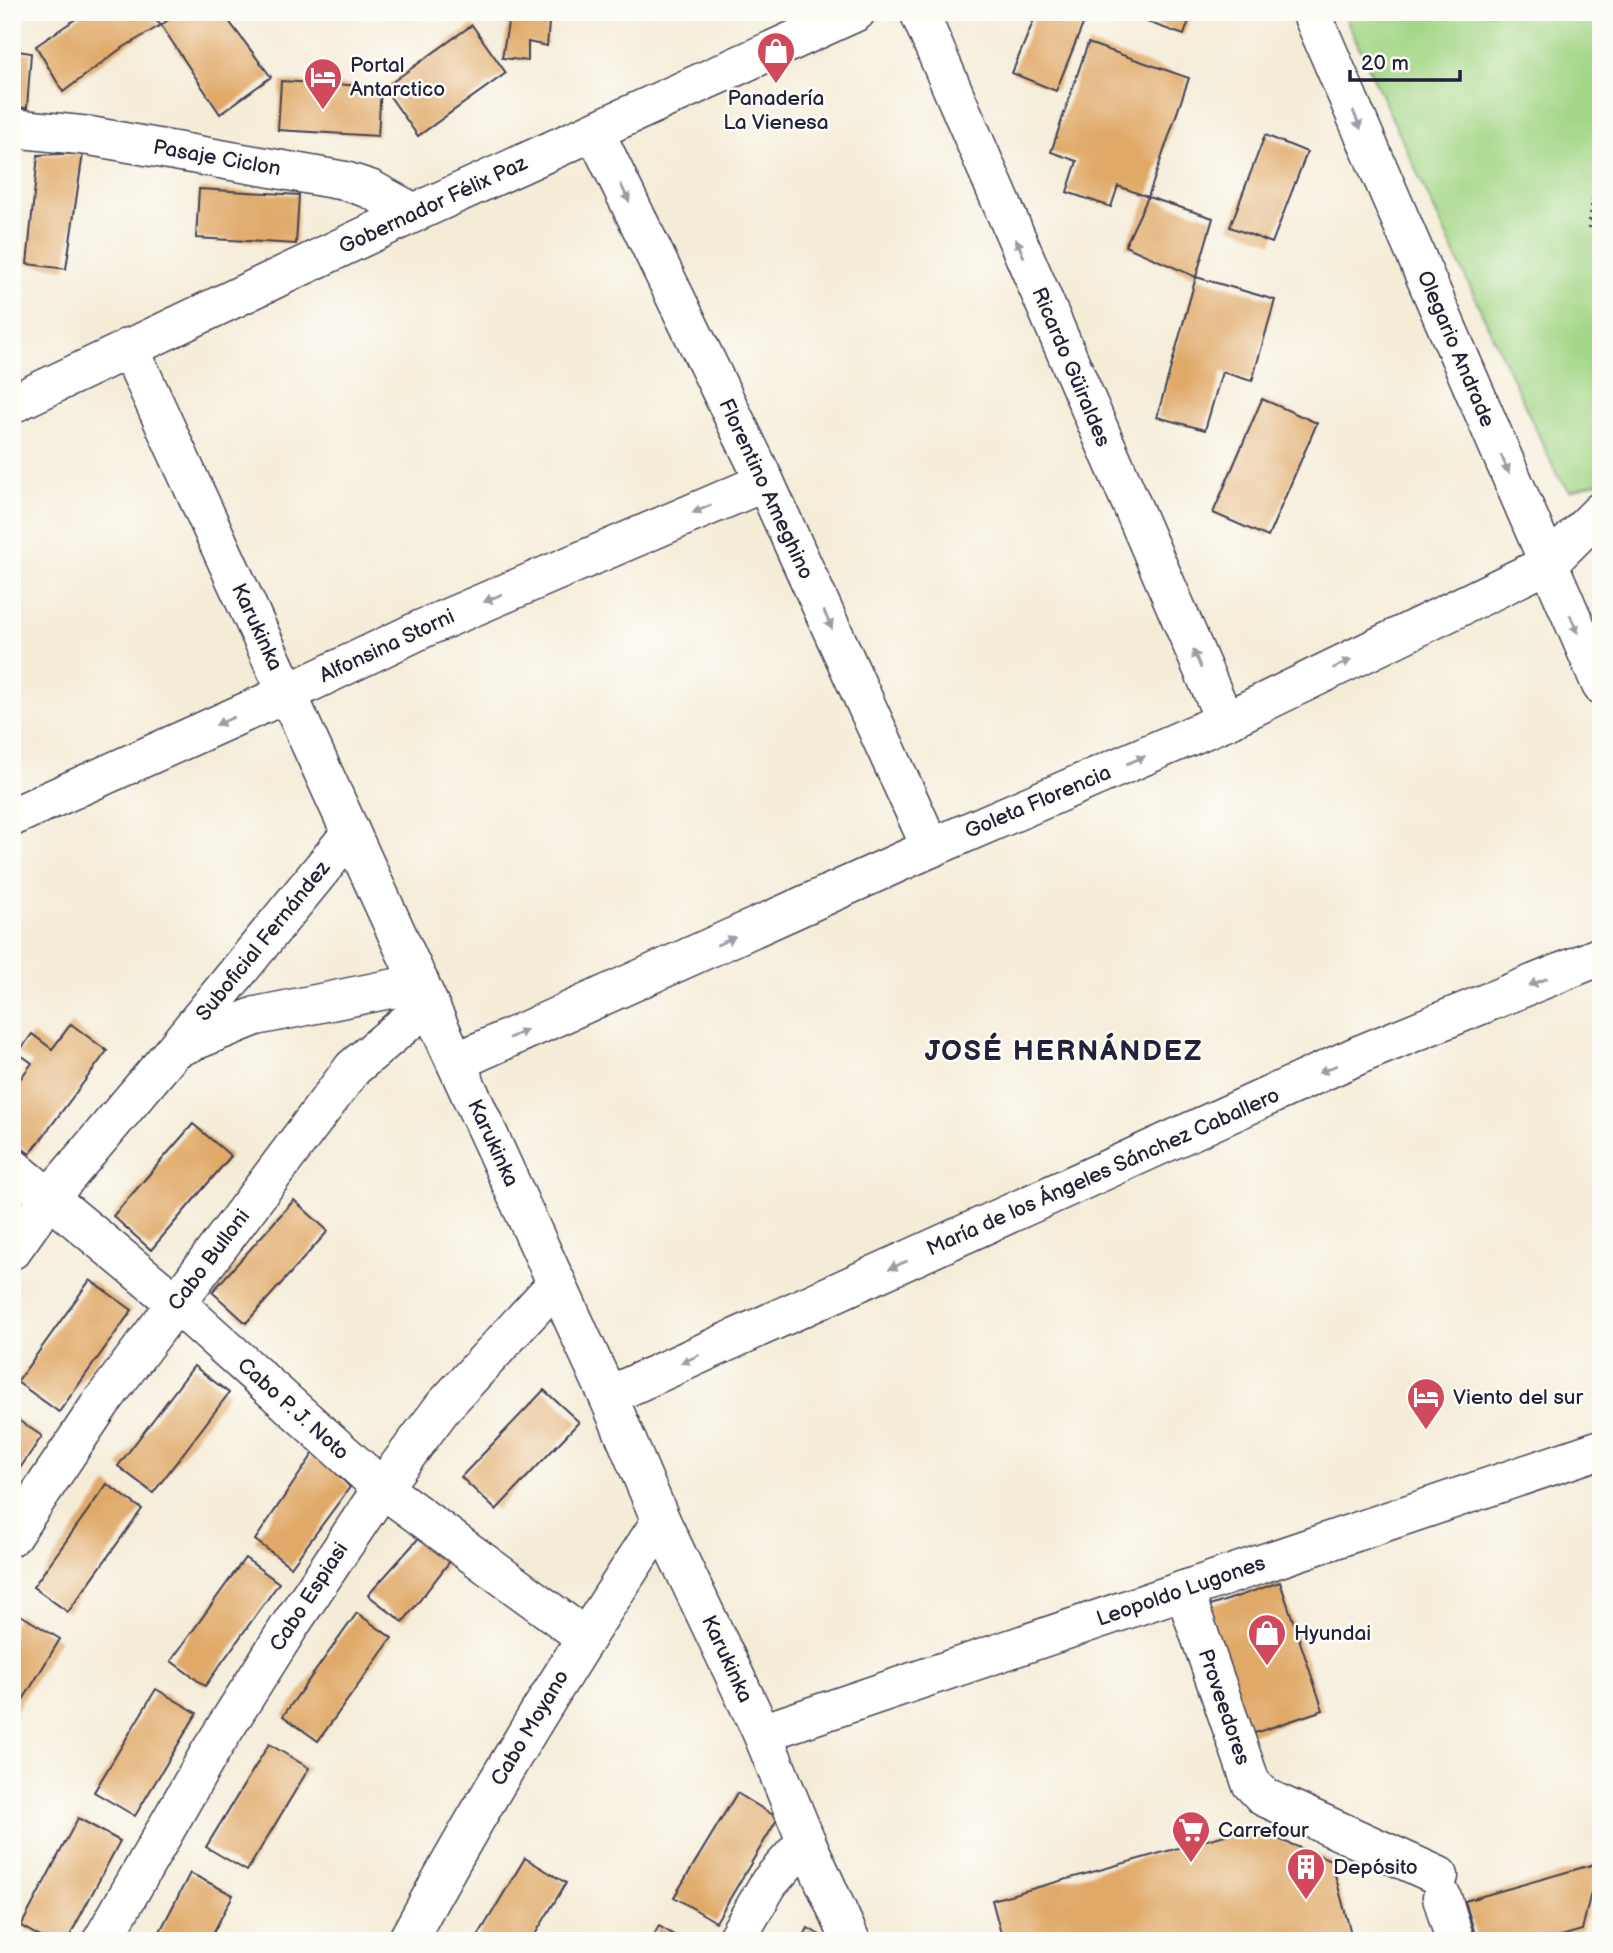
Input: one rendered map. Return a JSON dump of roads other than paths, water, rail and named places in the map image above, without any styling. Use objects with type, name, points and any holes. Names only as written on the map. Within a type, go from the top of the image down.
[{"type":"street","name":"Ricardo Güiraldes","points":[[919,12],[1225,722]]},
{"type":"street","name":"Olegario Andrade","points":[[1311,12],[1601,685]]},
{"type":"street","name":"Gobernador Félix Paz","points":[[12,404],[414,212],[595,132],[837,16]]},
{"type":"street","name":"Pasaje Ciclon","points":[[12,128],[90,136],[345,181],[370,189],[414,212]]},
{"type":"street","name":"Florentino Ameghino","points":[[595,132],[765,482],[932,848]]},
{"type":"street","name":"Karukinka","points":[[129,347],[557,1283],[661,1521],[762,1733],[851,1941]]},
{"type":"street","name":"Alfonsina Storni","points":[[12,817],[498,595],[765,482]]},
{"type":"street","name":"Goleta Florencia","points":[[456,1062],[932,848],[1225,722],[1548,564],[1601,511]]},
{"type":"street","name":"Suboficial Fernández","points":[[12,1250],[48,1198],[175,1049],[351,833]]},
{"type":"street","name":"María de los Ángeles Sánchez Caballero","points":[[608,1396],[1361,1054],[1601,956]]},
{"type":"street","name":"Suboficial Fernández","points":[[175,1049],[256,1016],[425,993]]},
{"type":"street","name":"Cabo Bulloni","points":[[12,1536],[101,1403],[353,1068],[425,993]]},
{"type":"street","name":"Cabo P. J. Noto","points":[[12,1167],[177,1304],[382,1488],[585,1637]]},
{"type":"street","name":"Cabo Espiasi","points":[[102,1941],[210,1752],[382,1488],[443,1407],[557,1283]]},
{"type":"street","name":"Leopoldo Lugones","points":[[762,1733],[1601,1450]]},
{"type":"street","name":"Cabo Moyano","points":[[407,1941],[459,1845],[585,1637],[661,1521]]},
{"type":"street","name":"Proveedores","points":[[1184,1590],[1251,1783],[1264,1797],[1440,1886],[1455,1941]]},
{"type":"street","points":[[735,1941],[769,1882],[806,1841]]},
{"type":"place","name":"Panadería La Vienesa","points":[[776,85]]},
{"type":"place","name":"Portal Antarctico","points":[[323,111]]},
{"type":"place","name":"Viento del sur","points":[[1426,1431]]},
{"type":"place","name":"Hyundai","points":[[1267,1667]]},
{"type":"place","name":"Carrefour","points":[[1191,1864]]},
{"type":"place","name":"Depósito","points":[[1306,1901]]},
{"type":"district","name":"JOSÉ HERNÁNDEZ","points":[[1064,1051]]}]
